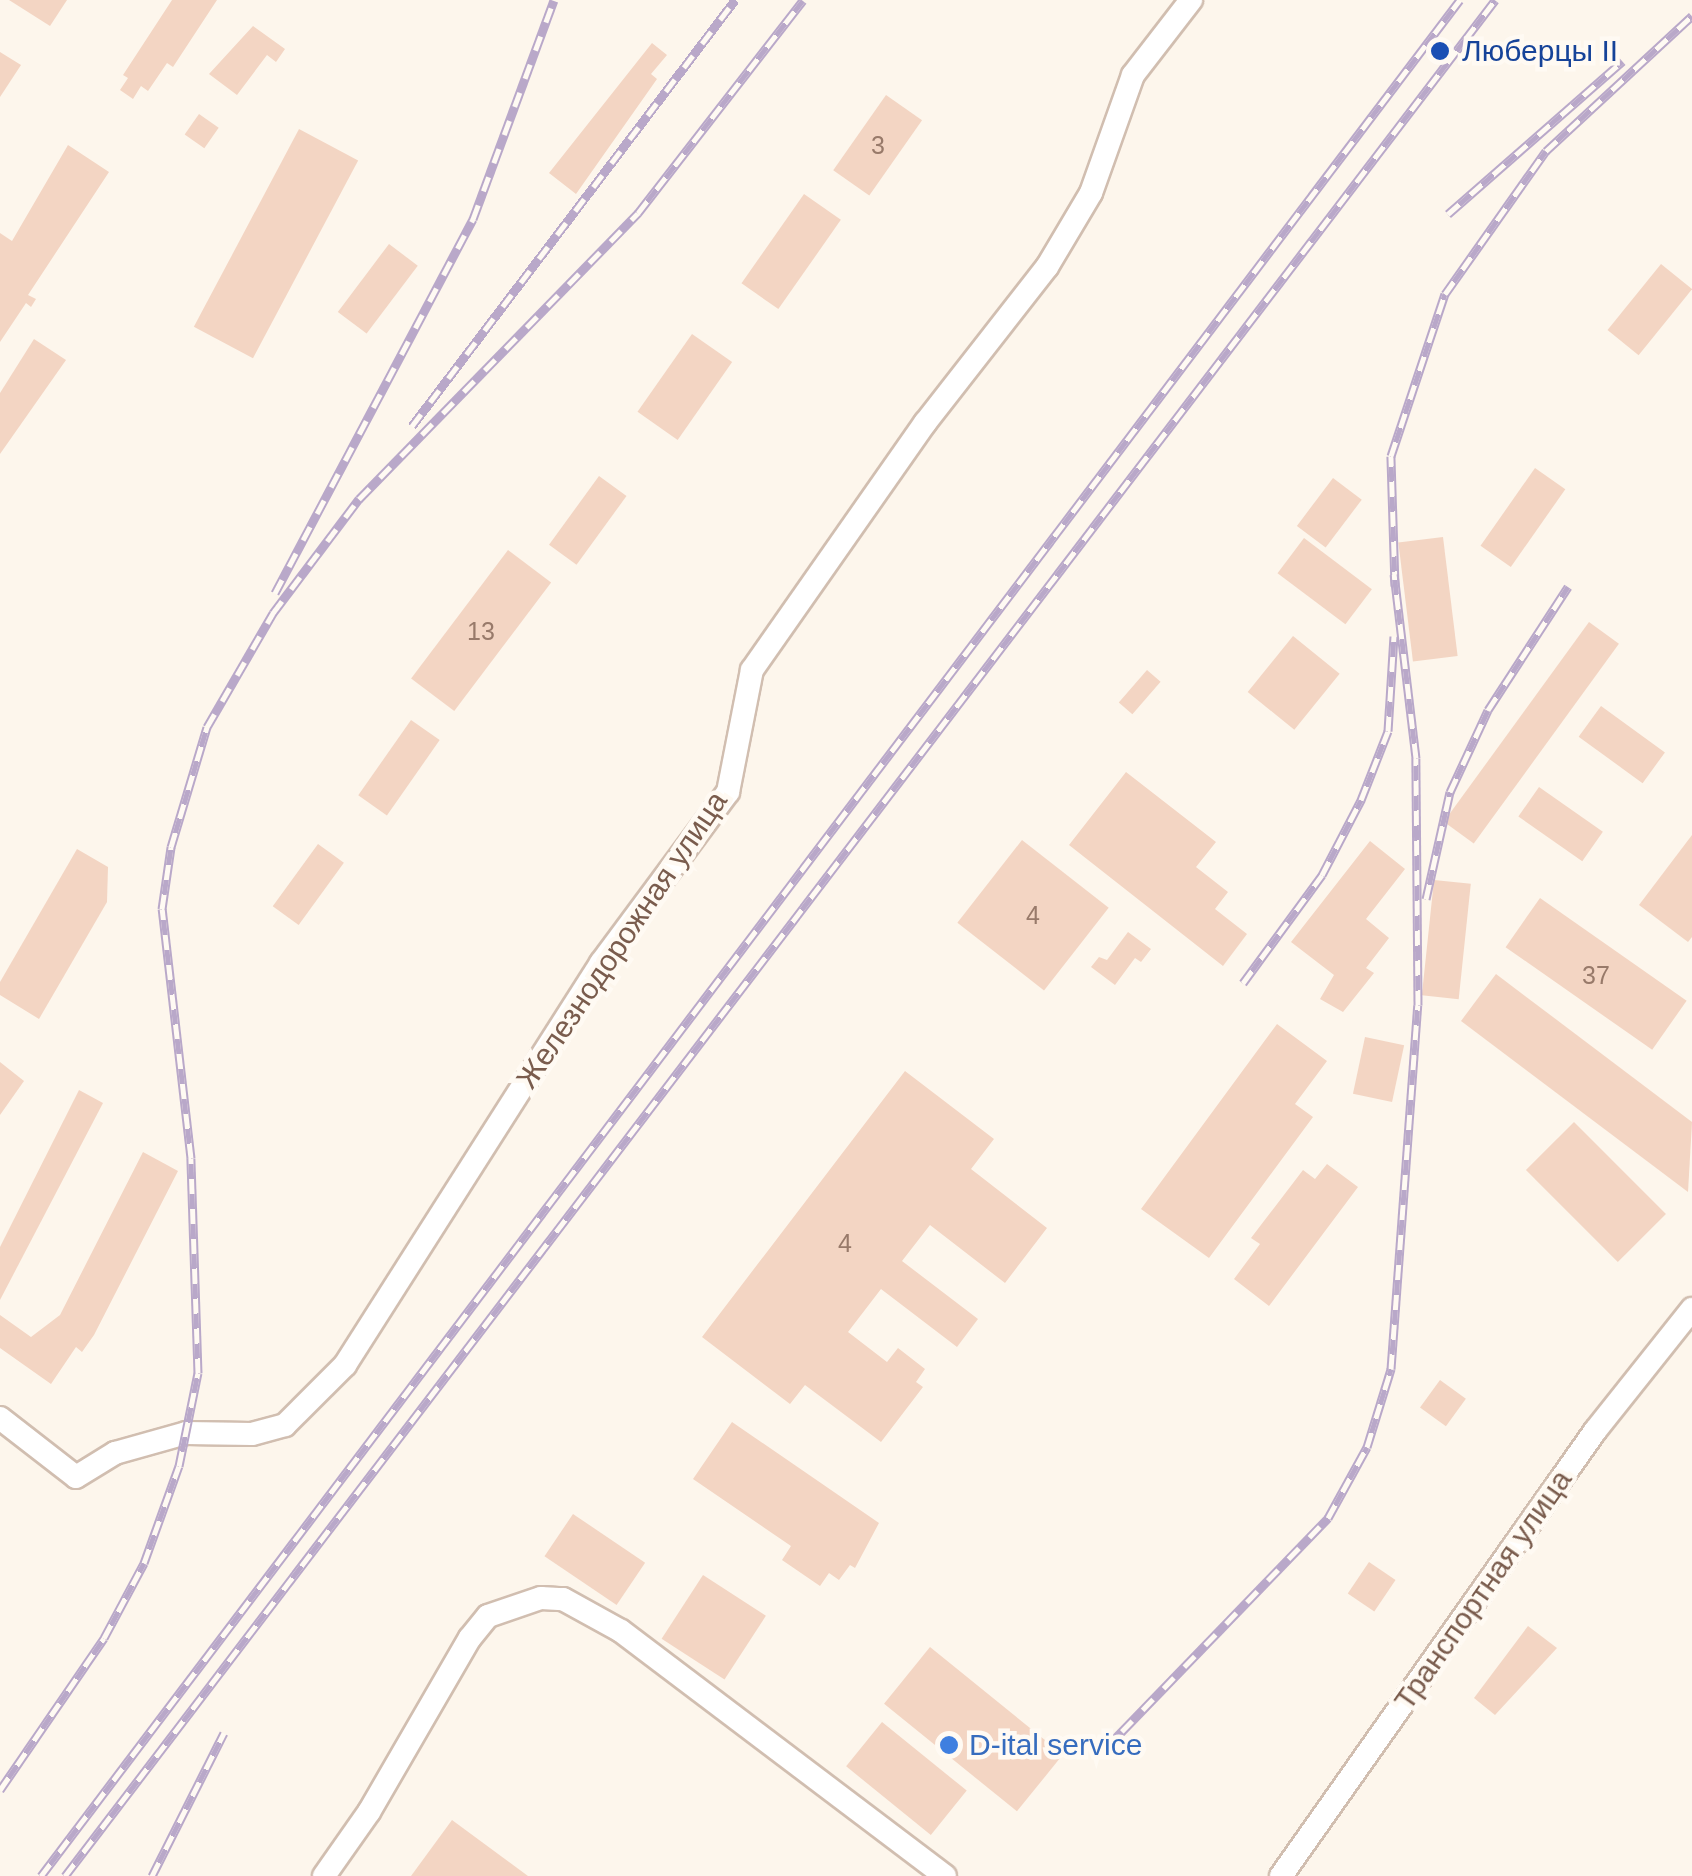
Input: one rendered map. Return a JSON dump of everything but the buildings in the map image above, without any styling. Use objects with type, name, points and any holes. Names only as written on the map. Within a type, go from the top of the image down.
[{"type":"street","name":"Железнодорожная улица","points":[[0,1418],[76,1477],[115,1453],[186,1433],[252,1434],[285,1425],[344,1365],[601,963],[728,792],[752,670],[925,422],[1046,268],[1091,194],[1133,75],[1191,0]]},
{"type":"street","name":"Транспортная улица","points":[[1280,1876],[1594,1432],[1692,1308]]},
{"type":"street","points":[[324,1876],[369,1812],[470,1638],[488,1616],[540,1598],[573,1603],[621,1630],[945,1876]]},
{"type":"railway","points":[[275,593],[473,219],[554,0]]},
{"type":"railway","points":[[412,426],[735,0]]},
{"type":"railway","points":[[0,1790],[104,1638],[144,1563],[179,1466],[198,1373],[191,1158],[162,909],[171,847],[207,727],[273,613],[359,499],[638,213],[803,0]]},
{"type":"railway","points":[[41,1876],[1460,0]]},
{"type":"railway","points":[[65,1876],[1495,0]]},
{"type":"railway","points":[[1395,586],[1391,456],[1445,294],[1546,151],[1692,16]]},
{"type":"railway","points":[[1448,214],[1623,61]]},
{"type":"railway","points":[[1101,1753],[1328,1518],[1367,1447],[1391,1369],[1418,1005],[1416,758],[1394,574]]},
{"type":"railway","points":[[1426,899],[1450,792],[1488,710],[1568,587]]},
{"type":"railway","points":[[1243,983],[1322,875],[1361,800],[1388,731],[1394,636]]},
{"type":"railway","points":[[152,1876],[224,1733]]},
{"type":"place","name":"Люберцы II","points":[[1440,51]]},
{"type":"place","name":"D-ital service","points":[[949,1745]]}]
